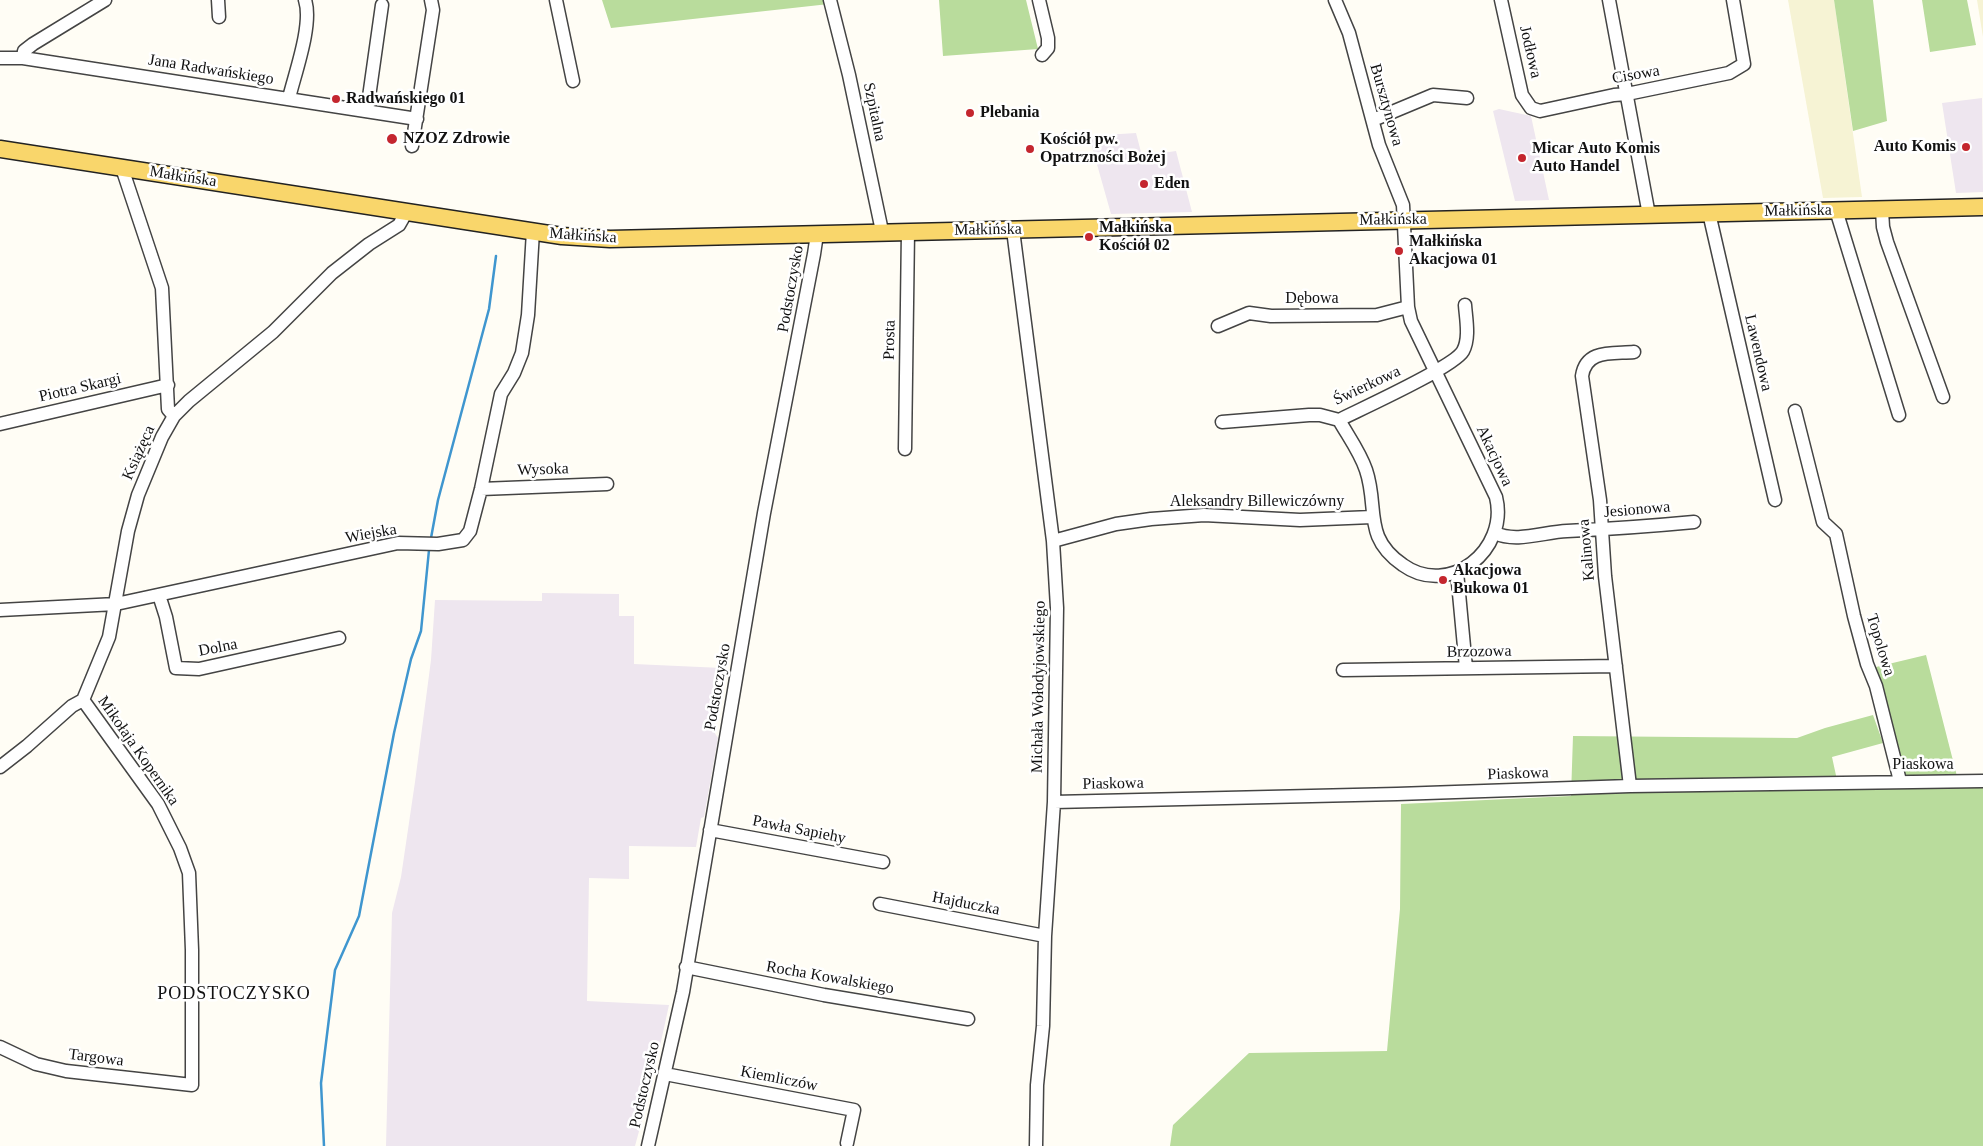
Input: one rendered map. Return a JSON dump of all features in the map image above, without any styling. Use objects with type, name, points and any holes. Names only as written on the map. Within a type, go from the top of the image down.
[{"type":"main road","name":"Małkińska","points":[[0,149],[533,232],[610,239],[882,231],[1013,230],[1983,207]]},
{"type":"street","points":[[23,58],[24,51],[33,44],[105,0]]},
{"type":"street","points":[[218,0],[219,17]]},
{"type":"street","points":[[289,98],[306,29],[307,7],[305,0]]},
{"type":"street","points":[[412,146],[433,10],[431,0]]},
{"type":"street","points":[[556,0],[573,82]]},
{"type":"street","name":"Szpitalna","points":[[830,0],[849,75],[882,231]]},
{"type":"street","points":[[1039,0],[1048,38],[1048,48],[1042,56]]},
{"type":"street","name":"Bursztynowa","points":[[1335,0],[1349,33],[1379,145],[1402,205],[1403,220]]},
{"type":"street","name":"Jodłowa","points":[[1501,0],[1522,95],[1531,108]]},
{"type":"street","points":[[1609,0],[1649,215]]},
{"type":"street","name":"Cisowa","points":[[1531,108],[1540,112],[1614,95],[1729,73],[1744,64],[1733,0]]},
{"type":"street","points":[[367,111],[382,5]]},
{"type":"street","name":"Jana Radwańskiego","points":[[0,58],[23,58],[416,119]]},
{"type":"street","points":[[1373,120],[1433,95],[1467,98]]},
{"type":"street","points":[[122,168],[162,288],[168,409],[174,416]]},
{"type":"street","points":[[1836,210],[1899,415]]},
{"type":"street","points":[[1882,210],[1883,227],[1887,242],[1943,397]]},
{"type":"street","name":"Książęca","points":[[83,700],[109,637],[128,531],[138,495],[162,437],[174,416],[189,401],[273,332],[332,273],[369,244],[399,225],[407,211]]},
{"type":"street","name":"Lawendowa","points":[[1709,213],[1775,500]]},
{"type":"street","name":"Akacjowa","points":[[1339,420],[1367,471],[1372,517],[1379,540],[1388,552],[1403,566],[1430,575],[1457,572],[1480,556],[1495,532],[1498,511],[1496,497],[1412,325],[1408,307],[1403,220]]},
{"type":"street","name":"Michała Wołodyjowskiego","points":[[1013,230],[1053,541],[1057,608],[1054,802],[1037,1085],[1036,1146]]},
{"type":"street","name":"Prosta","points":[[905,449],[908,231]]},
{"type":"street","name":"Wiejska","points":[[0,610],[116,604],[398,543],[438,544],[463,540],[470,531],[481,489],[501,394],[514,373],[522,353],[528,315],[533,232]]},
{"type":"street","name":"Podstoczysko","points":[[648,1146],[686,967],[764,513],[817,234]]},
{"type":"street","name":"Świerkowa","points":[[1222,422],[1309,415],[1320,415],[1339,420],[1458,357],[1463,350],[1467,338],[1465,305]]},
{"type":"street","name":"Dębowa","points":[[1218,326],[1249,313],[1271,316],[1377,315],[1408,307]]},
{"type":"street","name":"Kalinowa","points":[[1630,786],[1605,576],[1596,472],[1582,376],[1584,366],[1592,357],[1634,352]]},
{"type":"street","name":"Piotra Skargi","points":[[0,424],[168,385]]},
{"type":"street","name":"Topolowa","points":[[1794,411],[1823,522],[1836,534],[1854,616],[1867,664],[1876,686],[1900,781]]},
{"type":"street","name":"Wysoka","points":[[481,489],[606,484]]},
{"type":"street","name":"Aleksandry Billewiczówny","points":[[1053,541],[1125,523],[1204,514],[1300,520],[1372,517]]},
{"type":"street","name":"Jesionowa","points":[[1495,532],[1510,538],[1565,531],[1602,530],[1694,522]]},
{"type":"street","points":[[1457,572],[1466,668]]},
{"type":"street","name":"Dolna","points":[[160,596],[176,668],[199,669],[339,638]]},
{"type":"street","name":"Brzozowa","points":[[1342,670],[1616,666]]},
{"type":"street","points":[[0,767],[72,706],[83,700]]},
{"type":"street","name":"Mikołaja Kopernika","points":[[83,700],[158,804],[180,848],[189,873],[192,950],[192,1086]]},
{"type":"street","name":"Piaskowa","points":[[1054,802],[1630,786],[1983,781]]},
{"type":"street","name":"Pawła Sapiehy","points":[[710,830],[883,862]]},
{"type":"street","name":"Hajduczka","points":[[880,904],[1045,936]]},
{"type":"street","name":"Rocha Kowalskiego","points":[[686,967],[824,995],[968,1019]]},
{"type":"street","name":"Targowa","points":[[0,1048],[36,1064],[66,1071],[192,1086]]},
{"type":"street","name":"Kiemliczów","points":[[664,1074],[854,1110],[847,1143]]},
{"type":"shaded area","points":[[1788,0],[1834,0],[1862,197],[1823,198]]},
{"type":"shaded area","points":[[1977,0],[1983,0],[1983,37]]},
{"type":"shaded area","name":"Auto Komis","points":[[1982,98],[1983,192],[1956,193],[1942,103]]},
{"type":"shaded area","name":"Micar Auto Komis Auto Handel","points":[[1499,109],[1531,116],[1549,200],[1515,201],[1493,111]]},
{"type":"shaded area","name":"Eden","points":[[1136,133],[1142,156],[1176,151],[1192,212],[1111,214],[1089,136]]},
{"type":"shaded area","points":[[542,593],[619,594],[619,616],[634,616],[634,664],[722,668],[714,732],[718,738],[704,817],[701,818],[696,847],[629,846],[629,879],[589,878],[587,1001],[669,1005],[651,1087],[635,1146],[386,1146],[392,913],[401,877],[415,782],[431,660],[435,600],[542,601]]},
{"type":"green space","points":[[602,0],[827,0],[829,4],[611,28]]},
{"type":"green space","points":[[939,0],[1026,0],[1038,49],[943,56]]},
{"type":"green space","points":[[1834,0],[1873,0],[1887,121],[1853,131]]},
{"type":"green space","points":[[1922,0],[1967,0],[1976,45],[1930,52]]},
{"type":"green space","points":[[1926,655],[1960,788],[1983,788],[1983,1146],[1170,1146],[1173,1125],[1249,1053],[1387,1051],[1400,909],[1401,804],[1571,796],[1573,736],[1797,738],[1873,715],[1883,743],[1832,757],[1837,780],[1904,780],[1876,667]]},
{"type":"waterway","points":[[431,538],[438,500],[489,309],[496,256]]},
{"type":"waterway","points":[[324,1146],[321,1083],[335,970],[359,916],[394,733],[411,659],[421,631],[429,550]]},
{"type":"place","name":"Radwańskiego 01","points":[[336,99]]},
{"type":"place","name":"Plebania","points":[[970,113]]},
{"type":"place","name":"NZOZ Zdrowie","points":[[392,139]]},
{"type":"place","name":"Auto Komis","points":[[1966,147]]},
{"type":"place","name":"Kościół pw. Opatrzności Bożej","points":[[1030,149]]},
{"type":"place","name":"Micar Auto Komis Auto Handel","points":[[1522,158]]},
{"type":"place","name":"Eden","points":[[1144,184]]},
{"type":"place","name":"Małkińska Kościół 02","points":[[1089,237]]},
{"type":"place","name":"Małkińska Akacjowa 01","points":[[1399,251]]},
{"type":"place","name":"Akacjowa Bukowa 01","points":[[1443,580]]},
{"type":"district","name":"PODSTOCZYSKO","points":[[234,994]]}]
